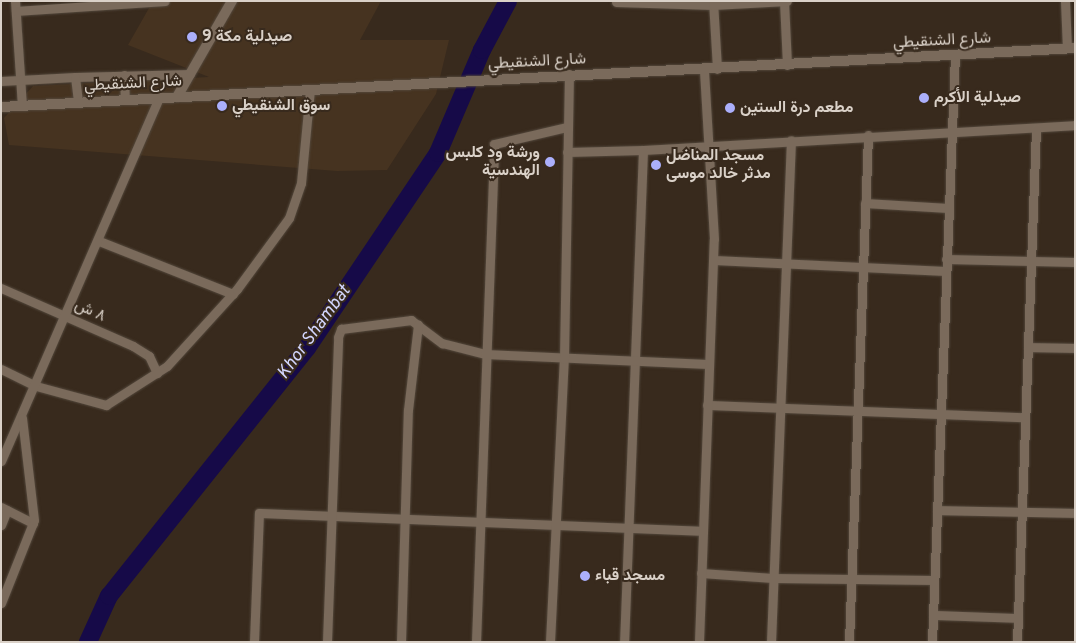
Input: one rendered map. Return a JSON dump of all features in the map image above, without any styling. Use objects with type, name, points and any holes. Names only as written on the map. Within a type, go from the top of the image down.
[{"type":"street","points":[[15,1],[22,106]]},
{"type":"street","points":[[16,12],[91,4],[164,1]]},
{"type":"street","points":[[176,97],[232,1]]},
{"type":"street","points":[[616,2],[713,3],[785,1],[787,65]]},
{"type":"street","points":[[1065,1],[1071,48]]},
{"type":"street","points":[[713,3],[717,69]]},
{"type":"street","name":"شارع الشنقيطي","points":[[1,107],[569,74],[704,70],[1071,48]]},
{"type":"street","points":[[932,642],[948,208],[956,55]]},
{"type":"street","points":[[699,642],[708,364],[714,260],[704,70]]},
{"type":"street","points":[[1,81],[190,74]]},
{"type":"street","points":[[550,642],[564,359],[569,74]]},
{"type":"street","points":[[124,75],[125,100]]},
{"type":"street","points":[[75,77],[78,102]]},
{"type":"street","points":[[1,369],[36,386],[106,404],[157,373],[233,294],[279,236],[296,202],[301,183],[310,89]]},
{"type":"street","points":[[1,461],[99,242],[159,98]]},
{"type":"street","points":[[567,152],[643,150],[952,130],[1075,125]]},
{"type":"street","points":[[476,642],[494,144],[568,127]]},
{"type":"street","points":[[1016,642],[1036,128]]},
{"type":"street","points":[[849,642],[868,135]]},
{"type":"street","points":[[771,642],[783,408],[791,140]]},
{"type":"street","points":[[624,642],[643,150]]},
{"type":"street","points":[[865,202],[948,208]]},
{"type":"street","points":[[99,242],[233,294]]},
{"type":"street","points":[[946,259],[1075,262]]},
{"type":"street","points":[[714,260],[946,271]]},
{"type":"street","name":"٨ ش","points":[[1,288],[142,351],[153,362],[157,373]]},
{"type":"street","points":[[327,642],[339,332],[345,327],[406,320],[418,325],[450,346],[485,354],[708,364]]},
{"type":"street","points":[[401,642],[408,410],[418,325]]},
{"type":"street","points":[[1028,347],[1075,348]]},
{"type":"street","points":[[707,405],[1026,417]]},
{"type":"street","points":[[1,604],[33,523],[22,417]]},
{"type":"street","points":[[1,525],[4,509],[33,523]]},
{"type":"street","points":[[937,510],[1075,513]]},
{"type":"street","points":[[254,642],[259,513],[404,521],[702,531]]},
{"type":"street","points":[[701,573],[773,578],[934,580]]},
{"type":"street","points":[[933,615],[1018,618]]},
{"type":"shaded area","name":"سوق الشنقيطي","points":[[153,1],[381,1],[360,40],[449,40],[436,94],[387,170],[337,171],[9,145],[4,118],[33,86],[209,77],[128,45]]},
{"type":"waterway","name":"Khor Shambat","points":[[88,642],[109,596],[307,348],[438,153],[482,50],[508,1]]},
{"type":"place","name":"صيدلية مكة 9","points":[[192,37]]},
{"type":"place","name":"صيدلية الأكرم","points":[[924,98]]},
{"type":"place","name":"سوق الشنقيطي","points":[[222,106]]},
{"type":"place","name":"مطعم درة الستين","points":[[730,108]]},
{"type":"place","name":"ورشة ود كلبس الهندسية","points":[[550,162]]},
{"type":"place","name":"مسجد المناضل مدثر خالد موسى","points":[[656,165]]},
{"type":"place","name":"مسجد قباء","points":[[585,576]]}]
